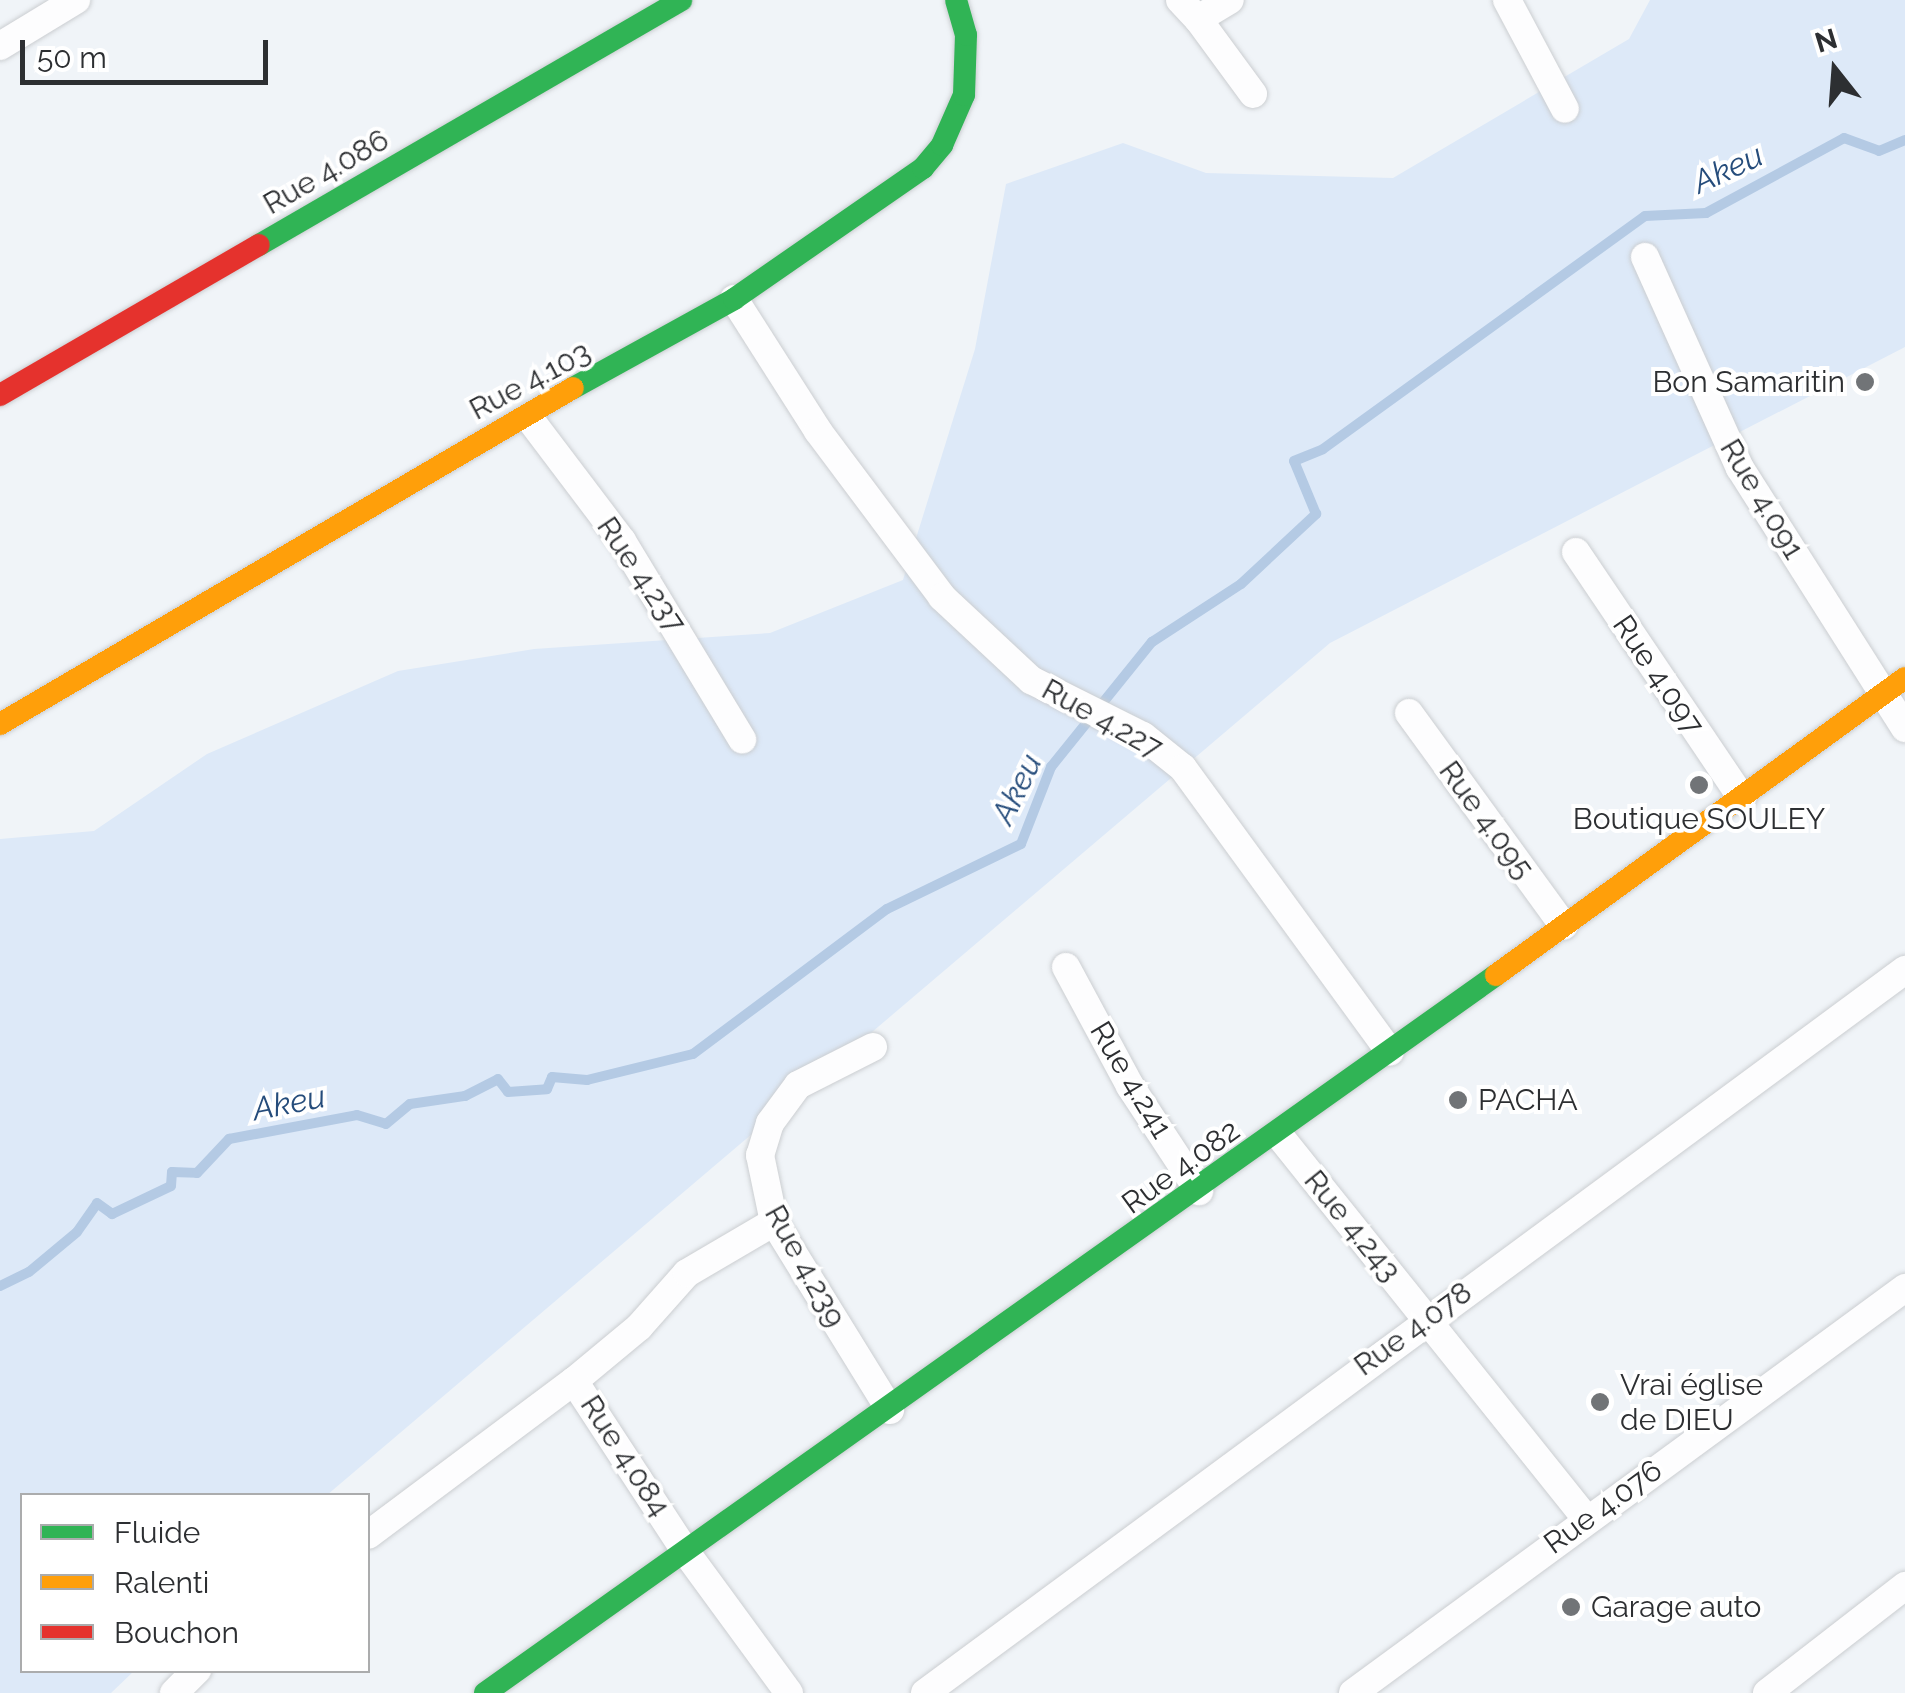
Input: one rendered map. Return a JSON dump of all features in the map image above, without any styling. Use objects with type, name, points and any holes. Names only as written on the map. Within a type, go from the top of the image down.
[{"type":"street","points":[[0,46],[76,0]]},
{"type":"street","name":"Rue 4.086","points":[[0,396],[681,0]]},
{"type":"street","name":"Rue 4.103","points":[[0,724],[420,473],[528,418],[734,300],[923,168],[956,120],[968,67],[956,0]]},
{"type":"street","points":[[1230,0],[1189,9],[1253,94]]},
{"type":"street","points":[[1506,0],[1565,109]]},
{"type":"street","name":"Rue 4.091","points":[[1645,257],[1740,468],[1893,686],[1905,728]]},
{"type":"street","name":"Rue 4.227","points":[[734,300],[818,430],[942,597],[1031,680],[1142,736],[1183,768],[1390,1052]]},
{"type":"street","name":"Rue 4.237","points":[[528,418],[632,558],[742,739]]},
{"type":"street","name":"Rue 4.097","points":[[1576,552],[1742,798]]},
{"type":"street","name":"Rue 4.082","points":[[484,1693],[688,1555],[1199,1192],[1893,686]]},
{"type":"street","name":"Rue 4.095","points":[[1409,713],[1564,926]]},
{"type":"street","name":"Rue 4.241","points":[[1066,967],[1130,1086],[1199,1192]]},
{"type":"street","name":"Rue 4.078","points":[[924,1693],[1426,1319],[1905,970]]},
{"type":"street","name":"Rue 4.239","points":[[872,1047],[798,1086],[770,1123],[760,1154],[774,1222],[890,1410]]},
{"type":"street","name":"Rue 4.243","points":[[1278,1134],[1586,1518]]},
{"type":"street","points":[[574,1380],[638,1326],[688,1273],[774,1222]]},
{"type":"street","name":"Rue 4.076","points":[[1352,1693],[1905,1288]]},
{"type":"street","name":"Rue 4.084","points":[[370,1533],[574,1380],[688,1555],[790,1693]]},
{"type":"street","points":[[1768,1693],[1905,1586]]},
{"type":"shaded area","points":[[1650,0],[1905,0],[1905,347],[1330,643],[329,1493],[20,1493],[20,1673],[132,1673],[111,1693],[0,1693],[0,839],[94,831],[207,754],[398,671],[534,649],[770,633],[903,580],[975,349],[1006,184],[1123,143],[1206,173],[1393,178],[1629,39]]},
{"type":"waterway","name":"Akeu","points":[[0,1286],[29,1272],[77,1232],[97,1203],[112,1214],[171,1186],[172,1172],[197,1173],[229,1139],[357,1115],[386,1124],[410,1104],[465,1096],[498,1079],[508,1092],[547,1089],[552,1077],[587,1080],[693,1054],[887,909],[1021,844],[1051,767],[1152,642],[1241,584],[1316,514],[1294,461],[1323,449],[1645,216],[1706,213],[1844,138],[1879,151],[1905,140]]},
{"type":"traffic: fast","points":[[259,245],[681,0]]},
{"type":"traffic: fast","points":[[573,388],[734,299],[923,168],[942,145],[964,95],[966,35],[956,0]]},
{"type":"traffic: fast","points":[[485,1693],[1496,975]]},
{"type":"traffic: slow","points":[[0,724],[573,388]]},
{"type":"traffic: slow","points":[[1496,975],[1905,678]]},
{"type":"traffic: jam","points":[[0,395],[259,245]]},
{"type":"place","name":"Bon Samaritin","points":[[1865,382]]},
{"type":"place","name":"Boutique SOULEY","points":[[1699,785]]},
{"type":"place","name":"PACHA","points":[[1458,1100]]},
{"type":"place","name":"Vrai église de DIEU","points":[[1600,1402]]},
{"type":"place","name":"Garage auto","points":[[1571,1607]]}]
